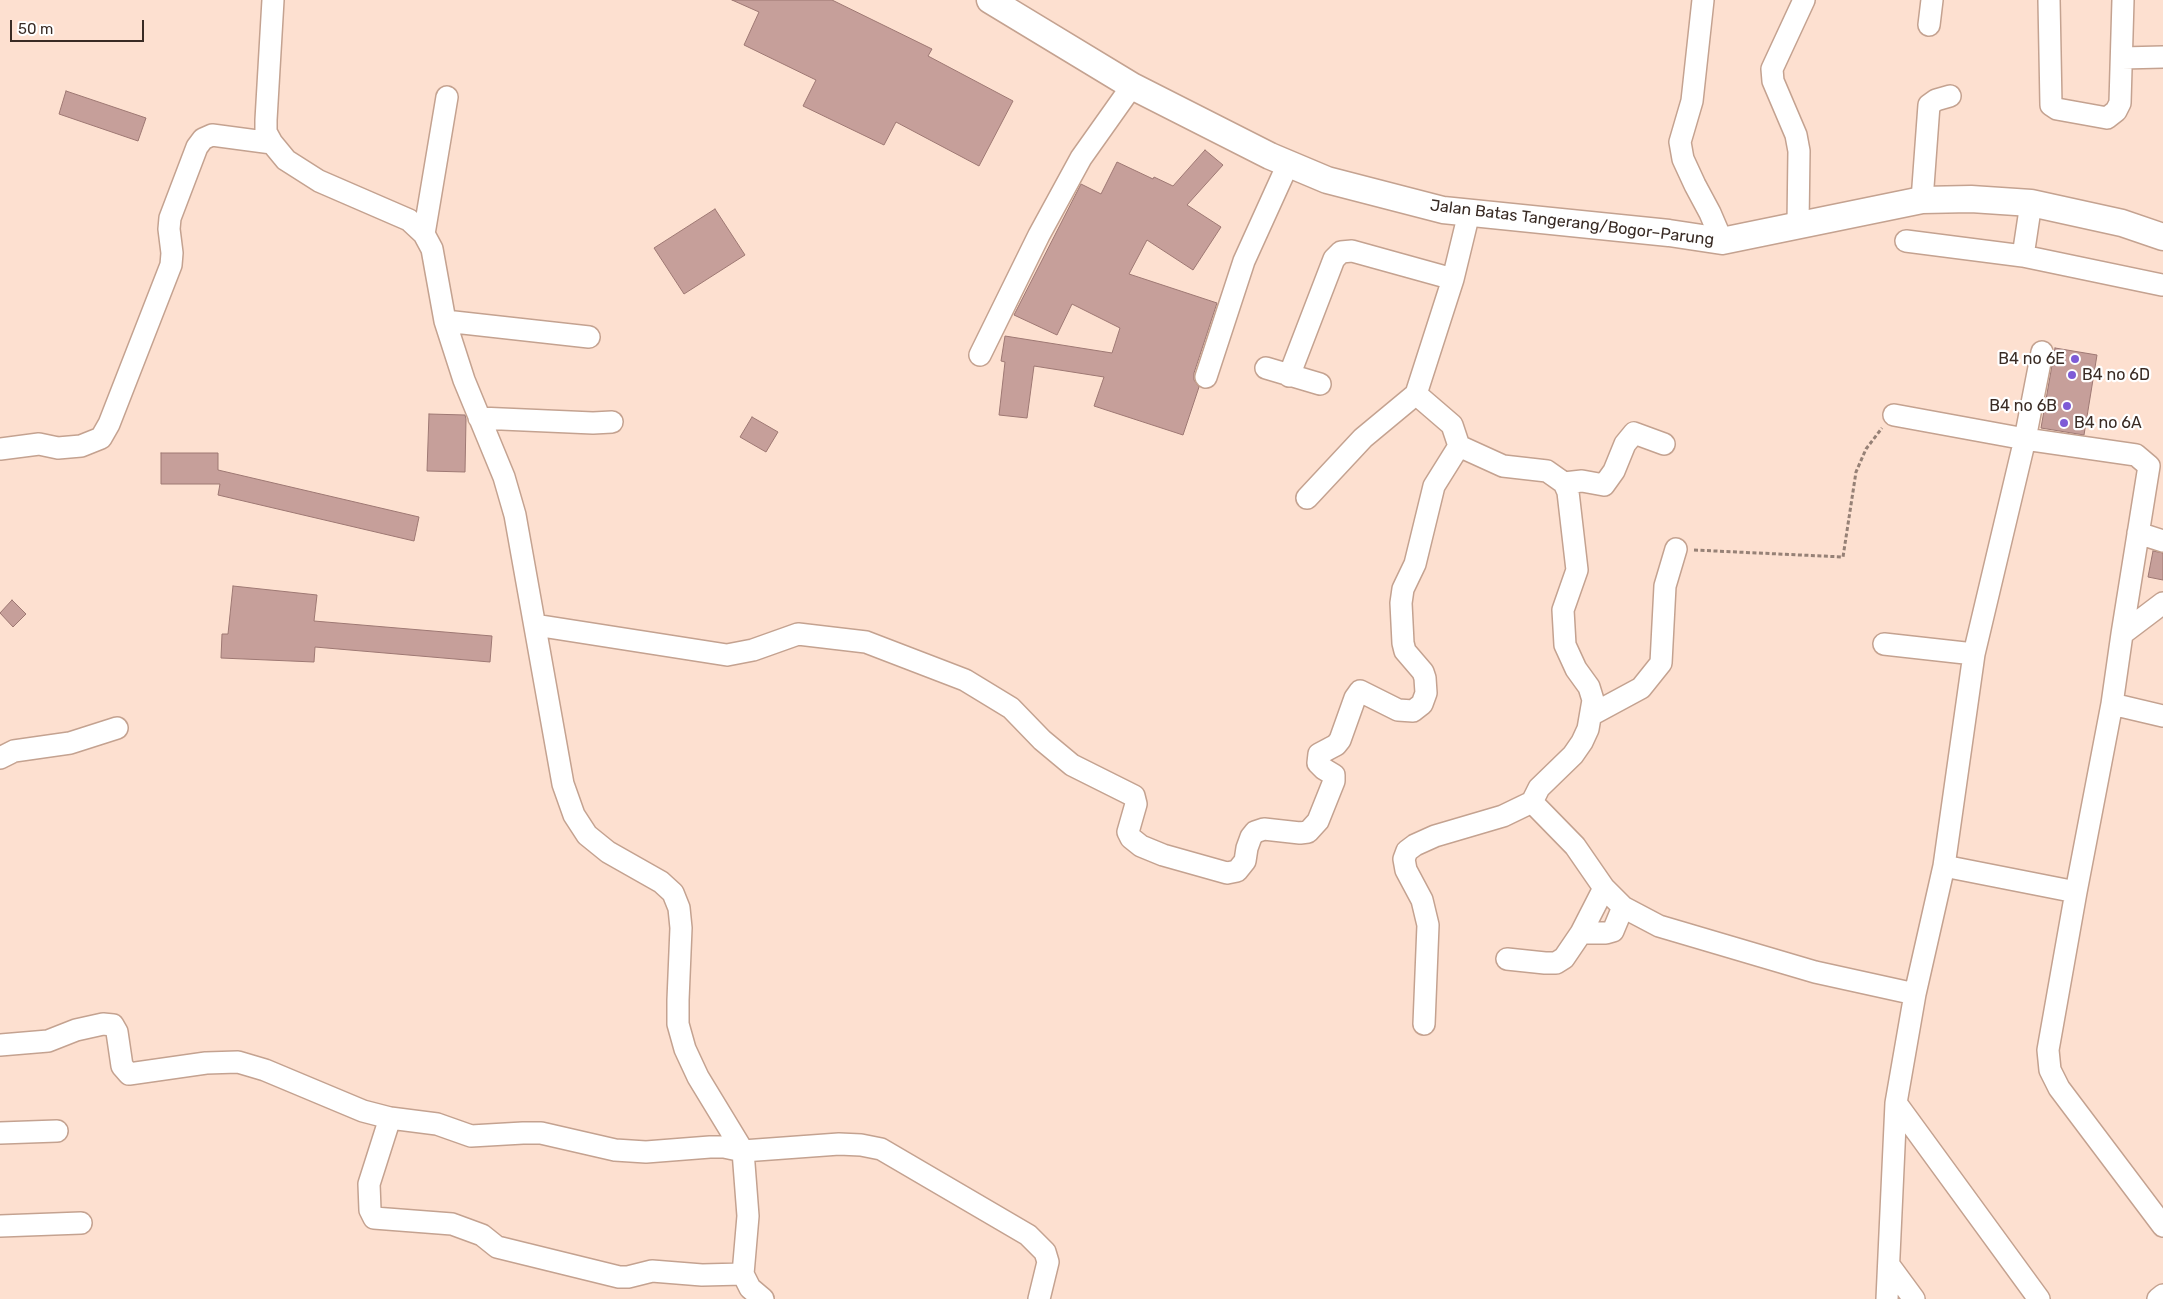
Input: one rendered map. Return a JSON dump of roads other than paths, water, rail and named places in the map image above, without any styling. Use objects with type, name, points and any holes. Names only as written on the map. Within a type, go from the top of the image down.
[{"type":"main road","name":"Jalan Batas Tangerang/Bogor–Parung","points":[[990,0],[1132,86],[1288,164],[1327,180],[1366,192],[1443,210],[1722,241],[1922,200],[1971,199],[2031,203],[2122,223],[2163,237]]},
{"type":"street","points":[[273,0],[266,120],[266,132],[272,143],[286,160],[319,180],[409,220],[424,234],[432,249],[445,320],[464,380],[504,477],[515,515],[563,784],[574,815],[587,835],[608,852],[655,879],[673,893],[678,908],[681,928],[678,1024],[698,1077],[743,1151],[748,1216],[742,1274],[750,1288],[763,1299]]},
{"type":"street","points":[[1703,0],[1692,101],[1680,142],[1694,185],[1710,213],[1722,241]]},
{"type":"street","points":[[1798,224],[1799,151],[1796,135],[1773,81],[1772,69],[1804,0]]},
{"type":"street","points":[[1929,25],[1932,0]]},
{"type":"street","points":[[2049,0],[2050,100],[2053,107],[2107,118],[2120,103],[2124,0]]},
{"type":"street","points":[[2122,58],[2163,57]]},
{"type":"street","points":[[980,355],[1039,235],[1081,158],[1132,86]]},
{"type":"street","points":[[424,234],[447,96]]},
{"type":"street","points":[[1922,200],[1930,105],[1936,100],[1950,96]]},
{"type":"street","points":[[0,448],[39,444],[58,448],[81,446],[101,438],[109,424],[171,265],[170,218],[197,147],[203,139],[212,135],[272,143]]},
{"type":"street","points":[[1206,377],[1244,261],[1288,164]]},
{"type":"street","points":[[2023,256],[2031,203]]},
{"type":"street","points":[[1307,498],[1363,438],[1416,394],[1453,279],[1469,213]]},
{"type":"street","points":[[1906,242],[2023,256],[2162,285]]},
{"type":"street","points":[[1289,376],[1334,259],[1341,252],[1352,251],[1453,279]]},
{"type":"street","points":[[445,320],[589,337]]},
{"type":"street","points":[[1887,1299],[1896,1103],[1915,994],[1944,866],[1974,654],[2025,439],[2042,352]]},
{"type":"street","points":[[1266,368],[1320,384]]},
{"type":"street","points":[[1416,394],[1452,425],[1459,446],[1503,466],[1547,471],[1564,483],[1570,505],[1577,570],[1564,610],[1565,645],[1573,665],[1589,686],[1593,700],[1588,729],[1573,755],[1539,788],[1532,802],[1503,816],[1435,836],[1415,845],[1407,851],[1404,860],[1406,870],[1422,900],[1428,925],[1424,1024]]},
{"type":"street","points":[[1894,415],[2025,439],[2136,454],[2147,463],[2150,469],[2138,533],[2112,704],[2048,1050],[2050,1070],[2059,1088],[2163,1226]]},
{"type":"street","points":[[479,418],[593,423],[612,422]]},
{"type":"street","points":[[1564,483],[1582,482],[1604,485],[1614,471],[1625,444],[1634,432],[1664,444]]},
{"type":"street","points":[[534,625],[727,654],[753,650],[798,634],[847,639],[874,645],[965,680],[1011,708],[1042,740],[1072,765],[1134,796],[1136,804],[1128,832],[1131,838],[1141,846],[1172,858],[1227,873],[1237,871],[1245,861],[1247,848],[1255,832],[1264,829],[1300,833],[1308,832],[1318,821],[1334,781],[1334,775],[1324,770],[1318,762],[1318,754],[1336,745],[1340,740],[1355,698],[1360,691],[1398,710],[1413,710],[1422,704],[1426,693],[1425,678],[1423,672],[1405,651],[1403,644],[1403,589],[1418,557],[1434,486],[1459,446]]},
{"type":"street","points":[[2138,533],[2163,541]]},
{"type":"street","points":[[1591,715],[1641,688],[1661,663],[1665,586],[1676,549]]},
{"type":"street","points":[[2122,634],[2163,603]]},
{"type":"street","points":[[1884,644],[1974,654]]},
{"type":"street","points":[[2112,704],[2163,716]]},
{"type":"street","points":[[0,758],[14,751],[70,743],[117,728]]},
{"type":"street","points":[[1532,802],[1575,846],[1604,888],[1623,907],[1659,926],[1711,943],[1815,972],[1915,994]]},
{"type":"street","points":[[1944,866],[2076,892]]},
{"type":"street","points":[[1507,959],[1556,963],[1564,958],[1581,933],[1604,888]]},
{"type":"street","points":[[1581,933],[1606,933],[1614,931],[1623,907]]},
{"type":"street","points":[[0,1045],[48,1041],[76,1030],[103,1024],[112,1025],[118,1032],[122,1066],[129,1074],[206,1063],[238,1062],[265,1070],[363,1111],[390,1118],[437,1124],[471,1136],[523,1132],[541,1133],[615,1150],[646,1152],[710,1147],[724,1147],[743,1151],[839,1144],[860,1145],[881,1150],[1028,1235],[1045,1252],[1048,1262],[1039,1299]]},
{"type":"street","points":[[1896,1103],[2039,1299]]},
{"type":"street","points":[[390,1118],[370,1184],[370,1210],[374,1218],[452,1224],[482,1235],[497,1247],[620,1277],[652,1271],[702,1275],[742,1274]]},
{"type":"street","points":[[0,1133],[57,1131]]},
{"type":"street","points":[[0,1226],[81,1223]]},
{"type":"street","points":[[1889,1265],[1914,1299]]},
{"type":"street","points":[[2158,1299],[2163,1295]]},
{"type":"place","name":"B4 no 6E","points":[[2075,359]]},
{"type":"place","name":"B4 no 6D","points":[[2072,375]]},
{"type":"place","name":"B4 no 6B","points":[[2067,406]]},
{"type":"place","name":"B4 no 6A","points":[[2064,423]]}]
